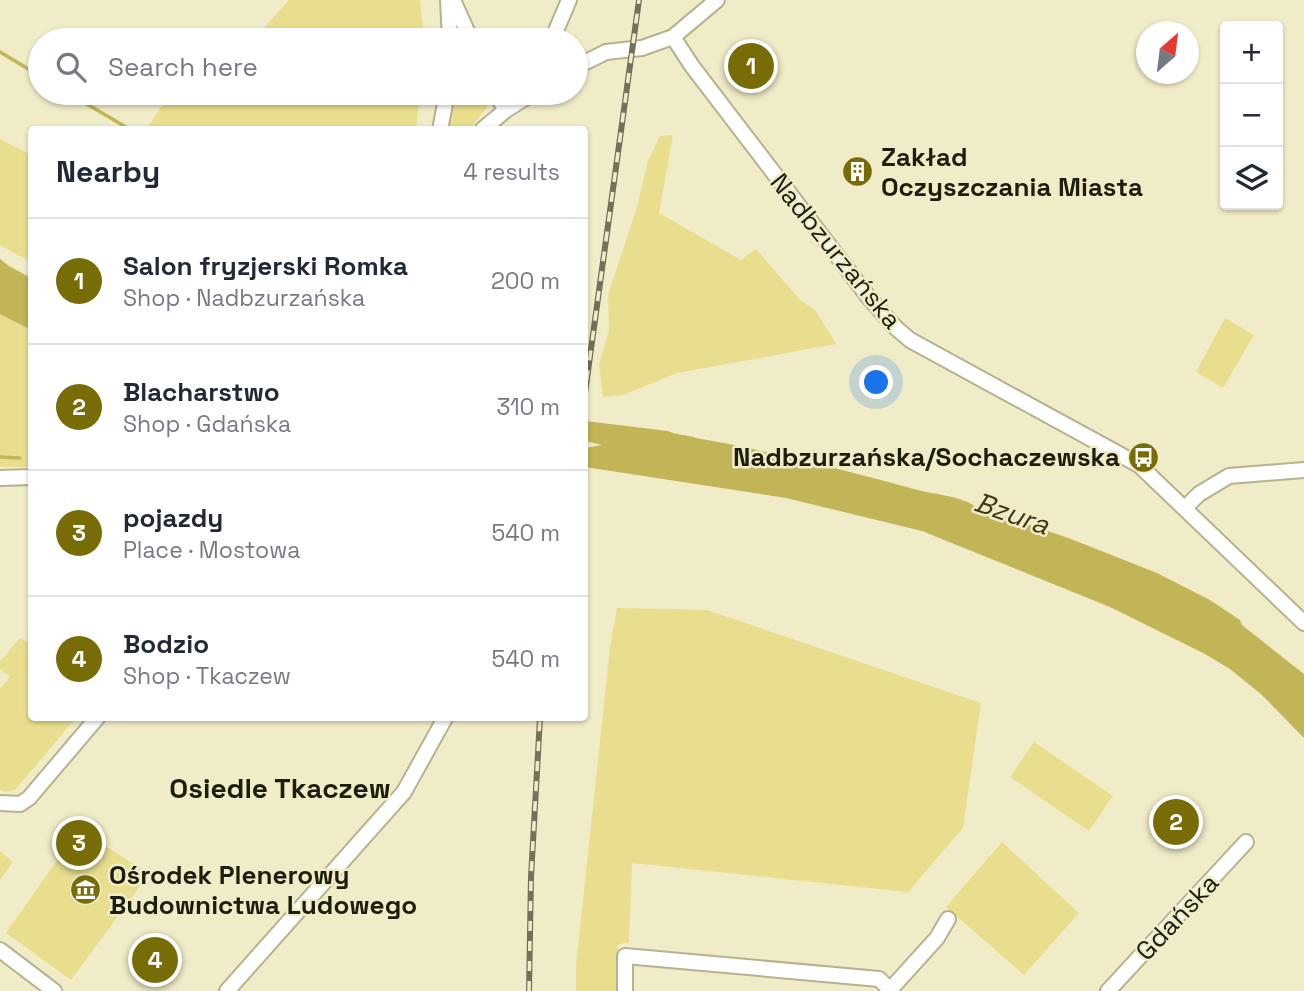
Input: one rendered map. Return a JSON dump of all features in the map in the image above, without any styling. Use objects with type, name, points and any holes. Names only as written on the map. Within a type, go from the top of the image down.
[{"type":"street","points":[[448,0],[462,28]]},
{"type":"street","points":[[453,0],[455,18],[453,28]]},
{"type":"street","points":[[557,28],[569,0]]},
{"type":"street","points":[[588,61],[606,52],[642,48],[673,37],[717,0]]},
{"type":"street","name":"Nadbzurzańska","points":[[673,37],[692,66],[854,278],[896,328],[919,345],[1128,458],[1149,474],[1304,623]]},
{"type":"street","points":[[441,126],[445,105]]},
{"type":"street","points":[[503,105],[506,110]]},
{"type":"street","points":[[487,126],[514,105]]},
{"type":"street","points":[[1185,508],[1199,494],[1228,476],[1304,470]]},
{"type":"street","points":[[0,478],[28,477]]},
{"type":"street","points":[[0,803],[20,804],[29,798],[94,721]]},
{"type":"street","points":[[227,991],[404,792],[443,721]]},
{"type":"street","name":"Gdańska","points":[[1108,991],[1246,842]]},
{"type":"street","points":[[625,991],[625,956],[879,979],[889,990],[937,938],[948,919]]},
{"type":"street","points":[[0,950],[54,991]]},
{"type":"shaded area","points":[[289,0],[420,0],[423,28],[264,28]]},
{"type":"shaded area","points":[[162,105],[419,105],[416,126],[149,126]]},
{"type":"shaded area","points":[[452,105],[487,105],[472,126],[448,126]]},
{"type":"shaded area","points":[[673,135],[659,213],[741,260],[756,249],[800,300],[815,310],[836,344],[677,373],[623,395],[603,397],[599,364],[609,330],[608,295],[637,207],[648,161],[660,136]]},
{"type":"shaded area","points":[[0,139],[28,153],[28,260],[0,245]]},
{"type":"shaded area","points":[[0,259],[28,276],[28,328],[0,314]]},
{"type":"shaded area","points":[[0,314],[28,328],[28,467],[0,467]]},
{"type":"shaded area","points":[[1225,318],[1254,335],[1223,388],[1196,372]]},
{"type":"shaded area","points":[[588,421],[668,431],[806,461],[953,497],[1157,573],[1210,600],[1240,620],[1242,625],[1304,674],[1304,738],[1262,695],[1230,669],[1110,607],[922,531],[786,498],[588,467],[588,447],[602,445],[588,442]]},
{"type":"shaded area","points":[[617,608],[707,610],[981,703],[963,828],[908,892],[632,863],[629,942],[617,945],[618,991],[576,991],[576,966],[610,647]]},
{"type":"shaded area","points":[[20,638],[28,642],[28,721],[73,721],[15,790],[5,792],[0,790],[0,689],[10,677],[0,669],[0,661]]},
{"type":"shaded area","points":[[1034,742],[1113,796],[1089,831],[1010,777]]},
{"type":"shaded area","points":[[79,829],[149,874],[71,980],[6,933]]},
{"type":"shaded area","points":[[1002,842],[1079,913],[1024,975],[946,907]]},
{"type":"shaded area","points":[[0,851],[13,862],[0,880]]},
{"type":"waterway","points":[[0,52],[28,69]]},
{"type":"waterway","points":[[88,105],[124,126]]},
{"type":"waterway","points":[[0,457],[20,458]]},
{"type":"railway","points":[[588,371],[639,0]]},
{"type":"railway","points":[[529,991],[531,877],[540,721]]},
{"type":"place","name":"Salon fryzjerski Romka","points":[[751,66]]},
{"type":"place","name":"Zakład Oczyszczania Miasta","points":[[858,172]]},
{"type":"place","name":"Nadbzurzańska/Sochaczewska","points":[[1143,457]]},
{"type":"place","name":"Blacharstwo","points":[[1176,822]]},
{"type":"place","name":"pojazdy","points":[[79,843]]},
{"type":"place","name":"Ośrodek Plenerowy Budownictwa Ludowego","points":[[86,890]]},
{"type":"place","name":"Bodzio","points":[[155,960]]},
{"type":"district","name":"Osiedle Tkaczew","points":[[280,788]]},
{"type":"water label","name":"Bzura","points":[[1012,513]]}]
